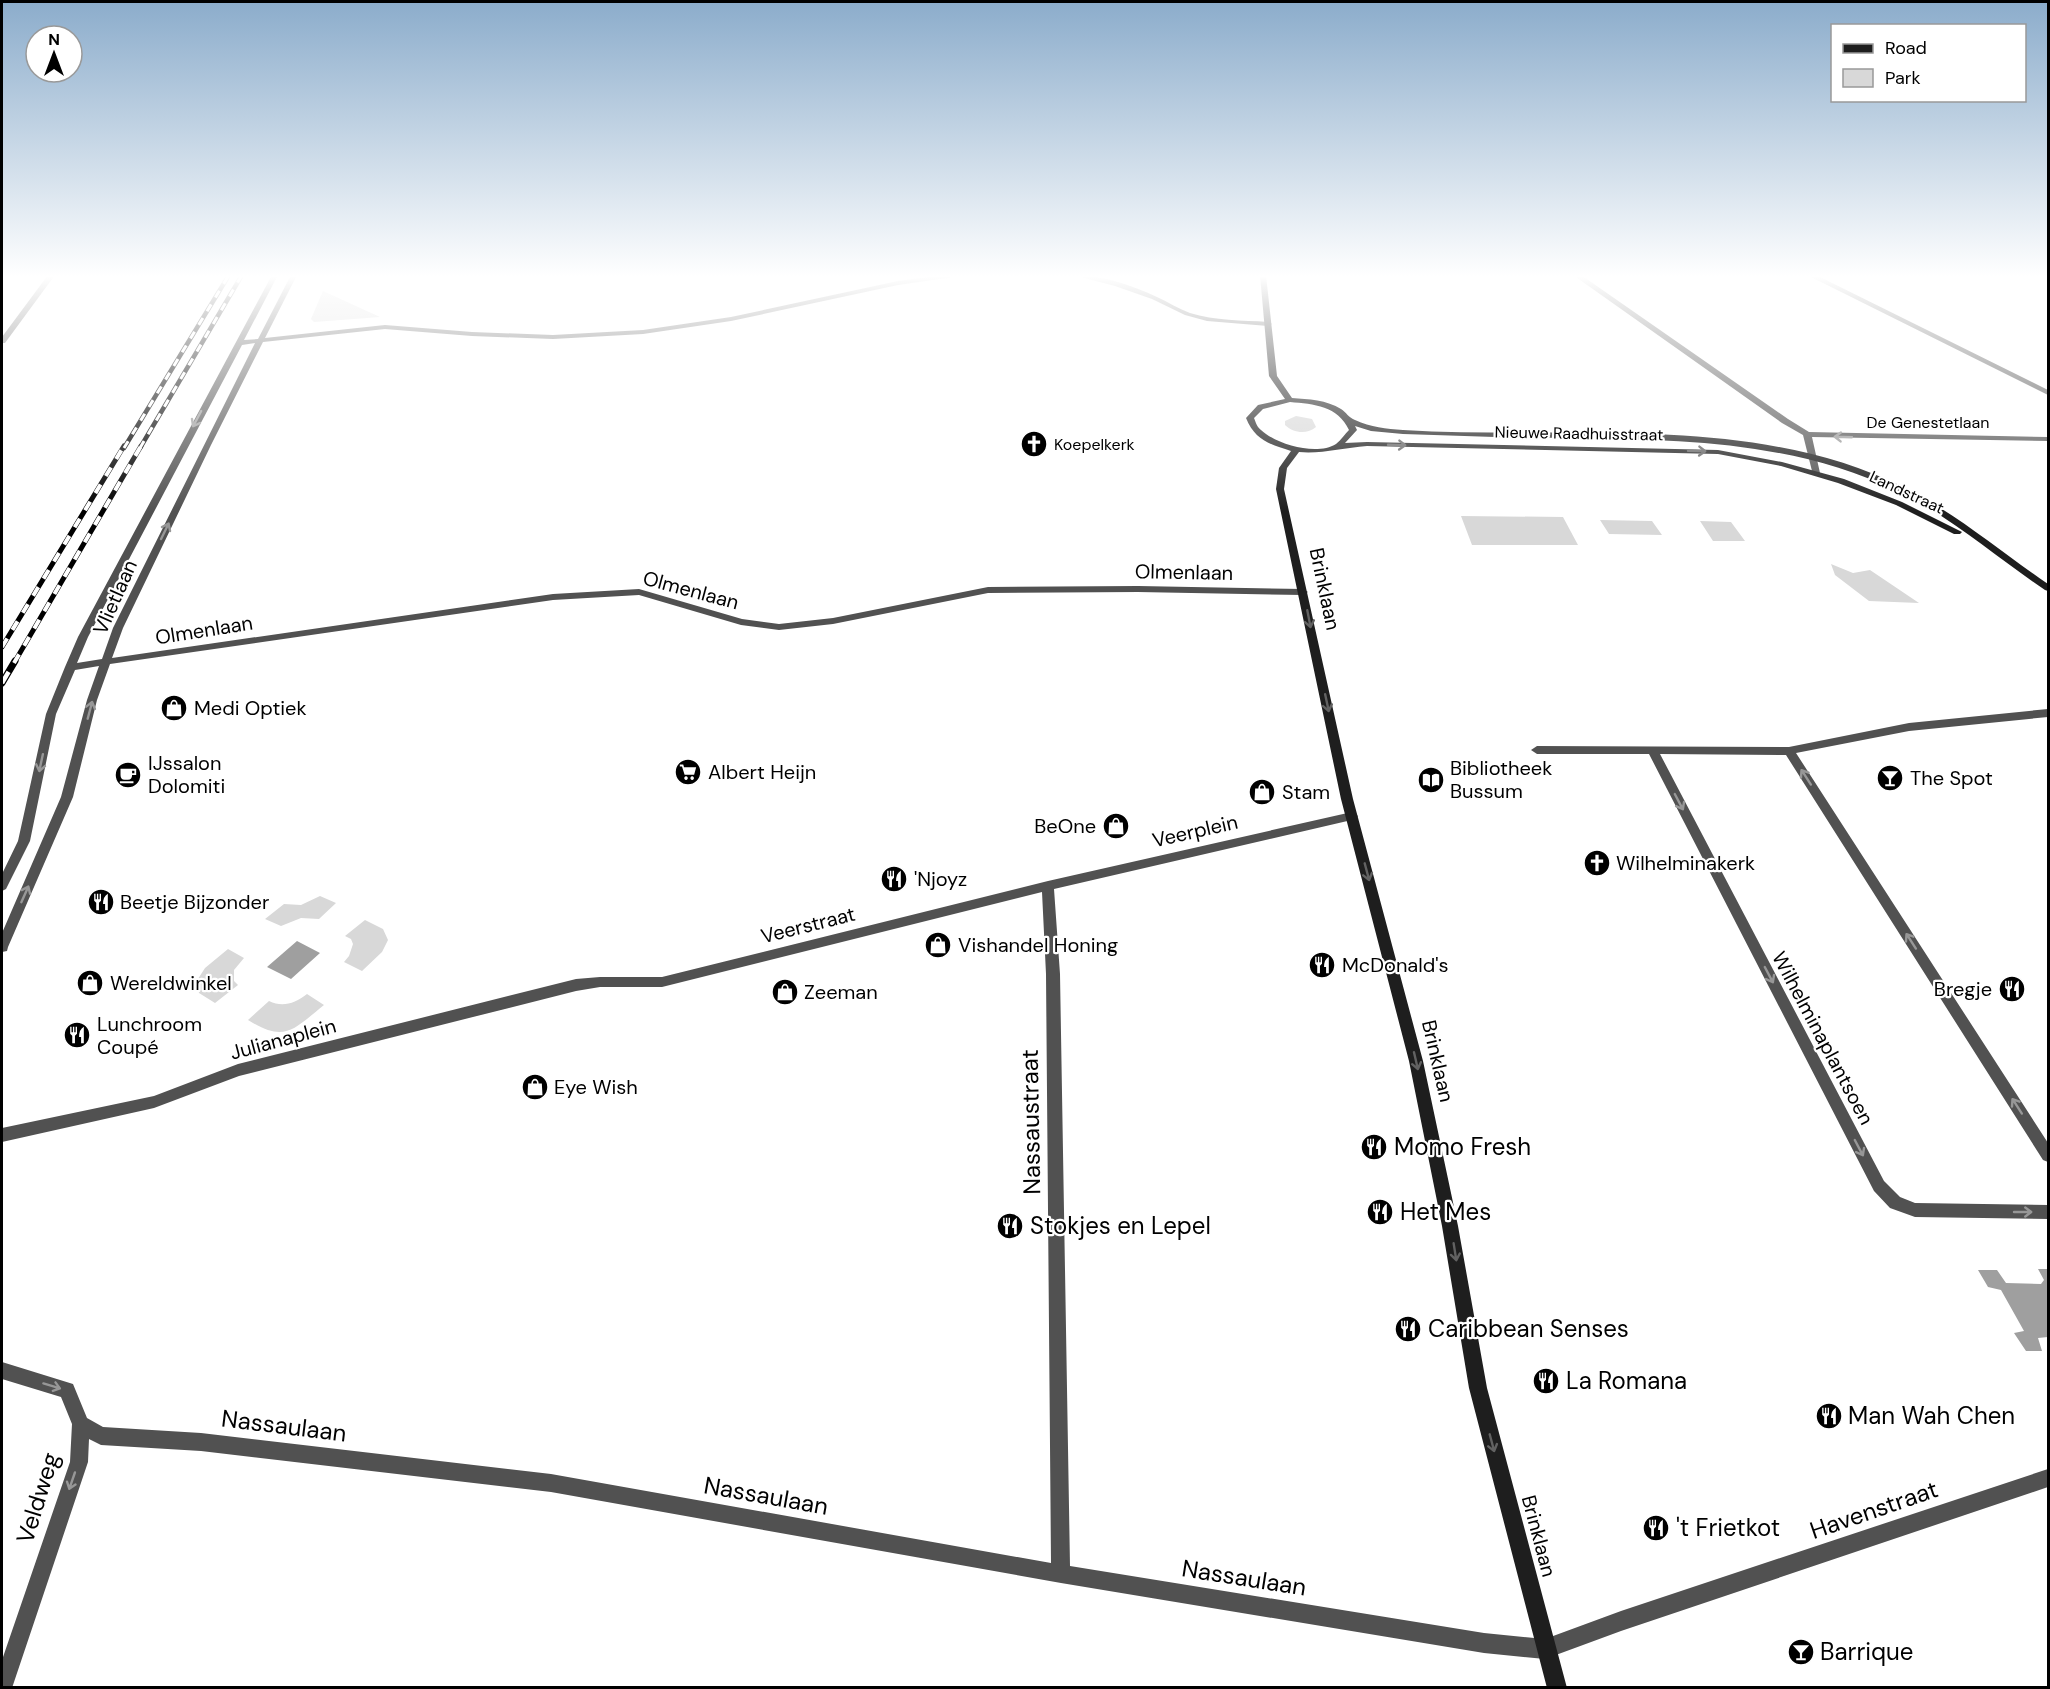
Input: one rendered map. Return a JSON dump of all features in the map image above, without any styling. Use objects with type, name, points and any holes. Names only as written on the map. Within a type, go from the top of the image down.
[{"type":"street","name":"Vlietlaan","points":[[2,886],[24,841],[51,714],[70,667],[93,616],[231,354]]},
{"type":"street","name":"Vlietlaan","points":[[2,947],[67,797],[92,700],[118,628],[254,354]]},
{"type":"street","points":[[1271,354],[1273,376],[1290,400],[1263,406],[1254,412],[1250,419],[1251,427],[1257,435],[1268,441],[1296,450]]},
{"type":"street","points":[[1689,354],[1807,434],[1816,473]]},
{"type":"street","points":[[1970,354],[2049,393]]},
{"type":"street","name":"Nieuwe Raadhuisstraat","points":[[1290,400],[1320,404],[1338,411],[1350,421],[1371,429],[1402,432],[1713,439],[1767,446],[1812,457]]},
{"type":"street","points":[[1339,446],[1349,438],[1353,430],[1350,421]]},
{"type":"street","name":"De Genestetlaan","points":[[1807,434],[1851,437],[2049,439]]},
{"type":"street","name":"Nieuwe Raadhuisstraat","points":[[1296,450],[1312,451],[1367,444],[1718,452],[1770,459],[1816,473]]},
{"type":"street","name":"Brinklaan","points":[[1296,450],[1283,468],[1280,489],[1352,816],[1416,1061],[1450,1226],[1478,1388],[1557,1688]]},
{"type":"street","name":"Landstraat","points":[[1812,457],[1849,468],[1900,489],[1932,507],[2049,588]]},
{"type":"street","name":"Landstraat","points":[[1816,473],[1856,485],[1907,506],[1998,554]]},
{"type":"street","name":"Olmenlaan","points":[[70,667],[553,597],[639,591],[741,622],[779,627],[833,621],[988,590],[1138,589],[1303,592]]},
{"type":"street","points":[[1537,750],[1789,751],[1909,727],[2049,713]]},
{"type":"street","name":"Wilhelminaplantsoen","points":[[1652,750],[1879,1186],[1895,1203],[1915,1210],[2049,1212]]},
{"type":"street","points":[[1789,751],[2049,1155]]},
{"type":"street","name":"Veerplein","points":[[1048,885],[1352,816]]},
{"type":"street","name":"Veerstraat","points":[[576,985],[600,982],[662,982],[1048,885]]},
{"type":"street","name":"Nassaustraat","points":[[1048,885],[1053,986],[1061,1574]]},
{"type":"street","name":"Julianaplein","points":[[2,1135],[154,1102],[238,1070],[576,985]]},
{"type":"street","points":[[2,1371],[67,1390],[81,1424]]},
{"type":"street","name":"Nassaulaan","points":[[81,1424],[101,1436],[201,1442],[551,1483],[1061,1574],[1472,1641],[1545,1649]]},
{"type":"street","name":"Veldweg","points":[[2,1688],[79,1462],[81,1424]]},
{"type":"street","name":"Havenstraat","points":[[1545,1649],[2049,1478]]},
{"type":"green space","points":[[1296,416],[1312,419],[1316,427],[1300,432],[1285,425],[1285,421]]},
{"type":"green space","points":[[1461,516],[1563,517],[1578,545],[1472,545]]},
{"type":"green space","points":[[1600,520],[1652,521],[1662,535],[1609,534]]},
{"type":"green space","points":[[1700,521],[1731,522],[1745,541],[1713,541]]},
{"type":"green space","points":[[1831,564],[1853,573],[1870,570],[1919,603],[1869,601],[1835,575]]},
{"type":"green space","points":[[320,896],[336,903],[319,919],[301,918],[281,926],[265,919],[284,904],[301,905]]},
{"type":"green space","points":[[365,920],[383,929],[388,940],[382,952],[362,971],[344,962],[353,944],[351,939],[345,936]]},
{"type":"green space","points":[[228,949],[244,958],[234,970],[234,981],[238,985],[215,1003],[199,993],[196,982],[205,968]]},
{"type":"green space","points":[[307,994],[324,1005],[296,1027],[280,1032],[271,1031],[248,1020],[269,1001],[289,1004]]},
{"type":"shaded area","points":[[297,941],[320,953],[291,979],[267,967]]},
{"type":"shaded area","points":[[2038,1269],[2048,1269],[2048,1337],[2038,1338],[2042,1351],[2026,1351],[2014,1333],[2024,1331],[2001,1290],[1988,1287],[1978,1270],[1997,1270],[2006,1283],[2041,1284],[2044,1280]]},
{"type":"railway","points":[[124,448],[181,354]]},
{"type":"railway","points":[[140,448],[196,354]]},
{"type":"railway","points":[[2,647],[124,446]]},
{"type":"railway","points":[[14,663],[141,446]]},
{"type":"railway","points":[[2,683],[15,661]]},
{"type":"place","name":"Koepelkerk","points":[[1034,444]]},
{"type":"place","name":"Medi Optiek","points":[[174,708]]},
{"type":"place","name":"Albert Heijn","points":[[688,772]]},
{"type":"place","name":"IJssalon Dolomiti","points":[[128,775]]},
{"type":"place","name":"The Spot","points":[[1890,778]]},
{"type":"place","name":"Bibliotheek Bussum","points":[[1431,780]]},
{"type":"place","name":"Stam","points":[[1262,792]]},
{"type":"place","name":"BeOne","points":[[1116,826]]},
{"type":"place","name":"Wilhelminakerk","points":[[1597,863]]},
{"type":"place","name":"'Njoyz","points":[[894,879]]},
{"type":"place","name":"Beetje Bijzonder","points":[[101,902]]},
{"type":"place","name":"Vishandel Honing","points":[[938,945]]},
{"type":"place","name":"McDonald's","points":[[1322,965]]},
{"type":"place","name":"Wereldwinkel","points":[[90,983]]},
{"type":"place","name":"Bregje","points":[[2012,989]]},
{"type":"place","name":"Zeeman","points":[[785,992]]},
{"type":"place","name":"Lunchroom Coupé","points":[[77,1035]]},
{"type":"place","name":"Eye Wish","points":[[535,1087]]},
{"type":"place","name":"Momo Fresh","points":[[1374,1147]]},
{"type":"place","name":"Het Mes","points":[[1380,1212]]},
{"type":"place","name":"Stokjes en Lepel","points":[[1010,1226]]},
{"type":"place","name":"Caribbean Senses","points":[[1408,1329]]},
{"type":"place","name":"La Romana","points":[[1546,1381]]},
{"type":"place","name":"Man Wah Chen","points":[[1829,1416]]},
{"type":"place","name":"'t Frietkot","points":[[1656,1528]]},
{"type":"place","name":"Barrique","points":[[1801,1652]]}]
